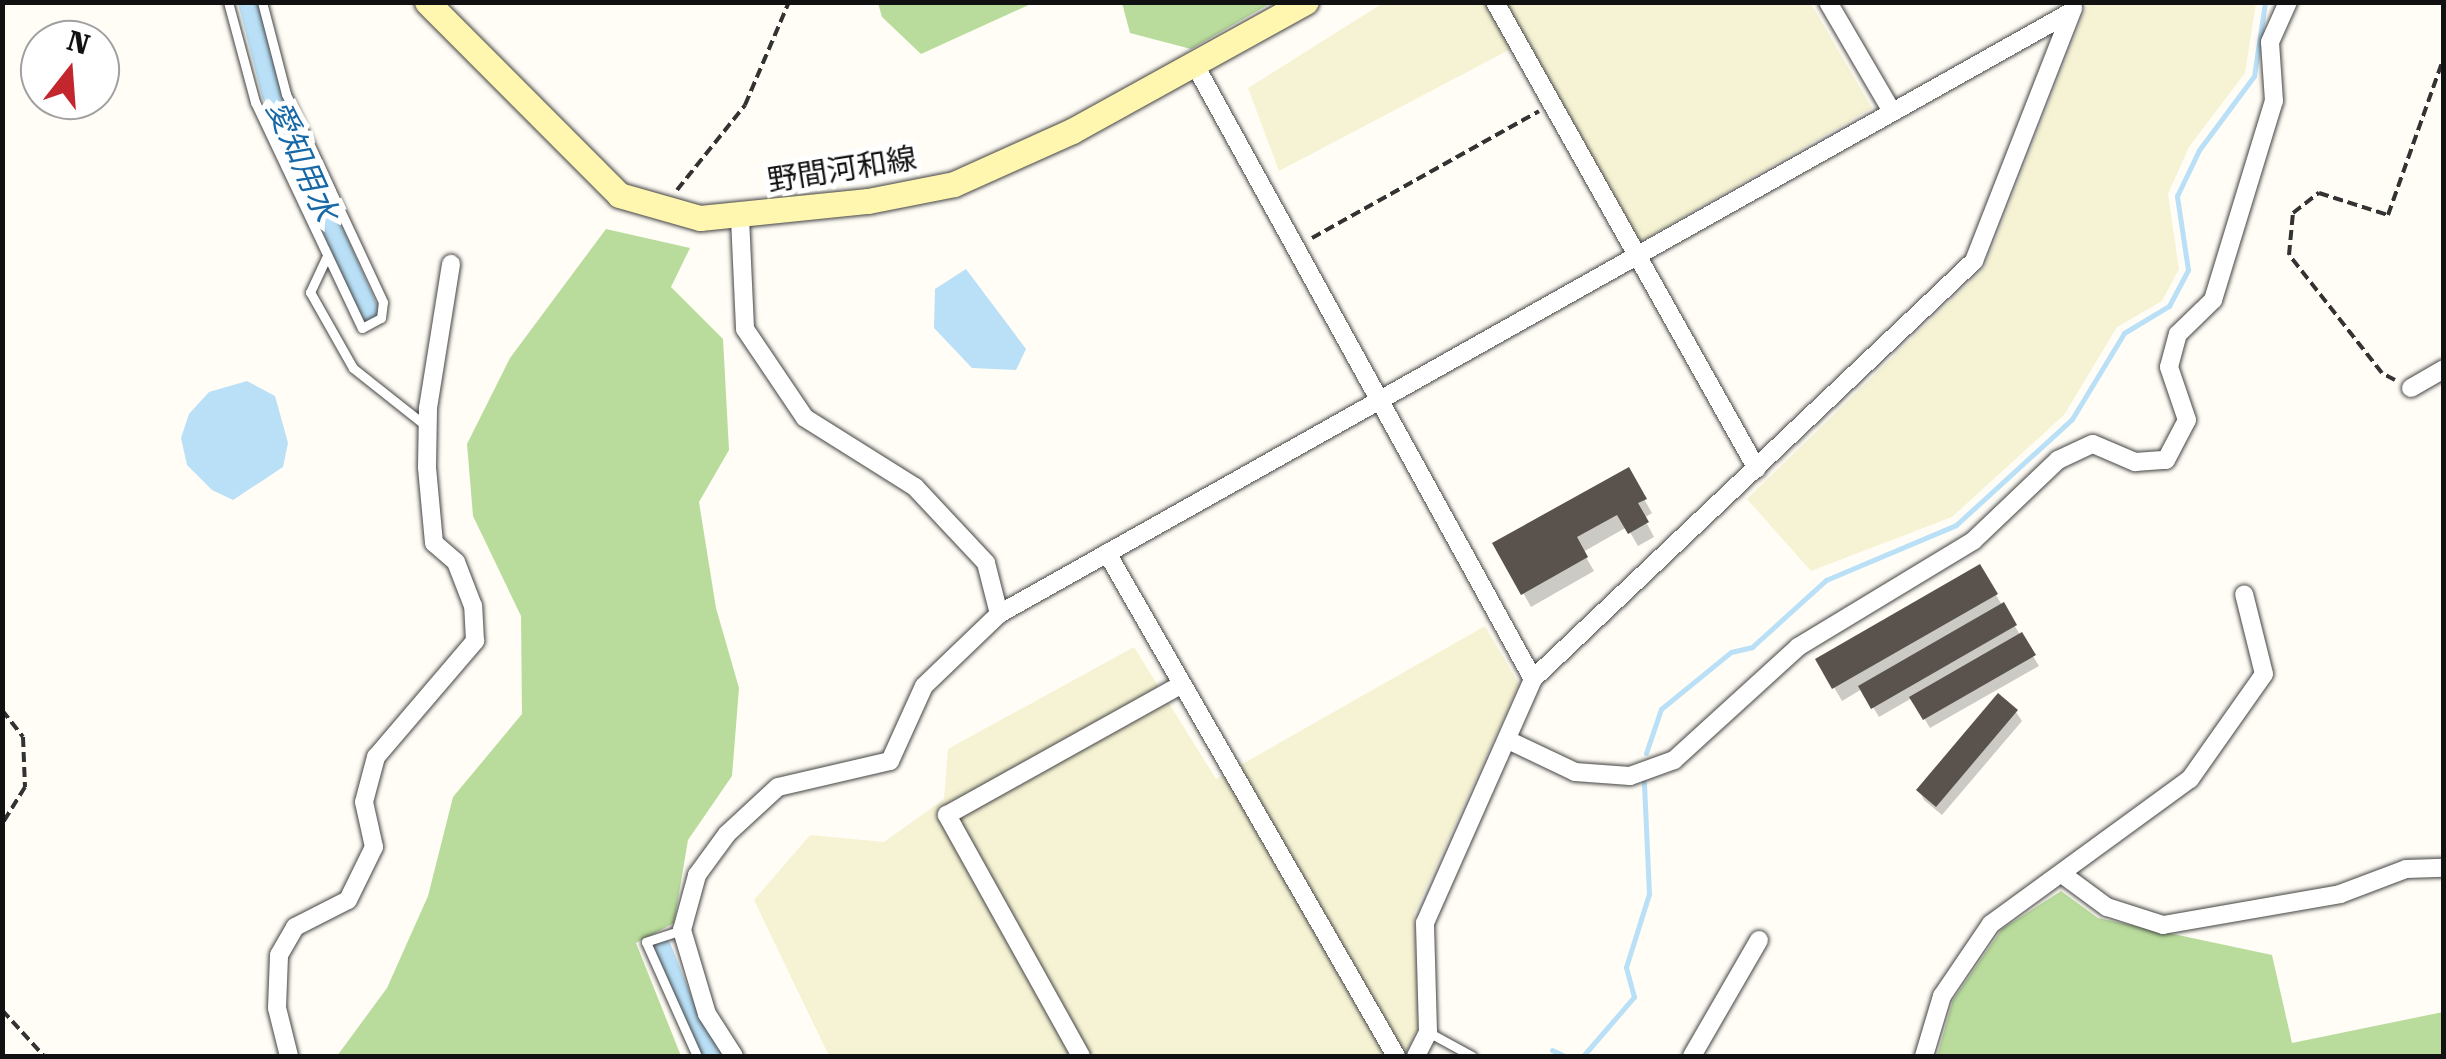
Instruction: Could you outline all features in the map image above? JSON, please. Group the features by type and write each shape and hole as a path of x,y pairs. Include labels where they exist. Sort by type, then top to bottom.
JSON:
{"main road":[{"name":"野間河和線","path":"427,2 619,194 661,210 740,218 954,184 1195,65 1306,2"}],"street":[{"path":"1496,2 1634,256 1757,469"},
{"path":"1828,2 1891,110"},
{"path":"1510,741 1574,772 1630,776 1674,760 1798,647 1973,541 2058,460 2093,444 2135,462 2166,460 2187,420 2169,366 2178,334 2212,300 2274,101 2270,42 2288,2"},
{"path":"734,1056 707,1014 682,930 698,875 727,834 778,787 890,761 924,686 1000,614 1380,404 2073,7"},
{"path":"1416,1056 1428,1032 1426,923 1471,812 1510,741 1534,680 1974,260 2073,7"},
{"path":"1195,65 1534,680"},
{"path":"740,218 745,329 805,418 914,487 986,563 1000,614"},
{"path":"290,1056 276,1008 279,955 295,927 348,900 374,847 364,802 376,757 475,641 473,606 462,577 434,543 428,428 451,264"},
{"path":"2411,388 2444,369"},
{"path":"1107,553 1179,686 1396,1056"},
{"path":"1924,1056 1942,996 1992,924 2190,779 2264,674 2244,594"},
{"path":"1080,1056 947,815 1179,686"},
{"path":"2062,874 2106,907 2163,924 2340,894 2406,869 2444,868"},
{"path":"1692,1056 1759,940"}],"lane":[{"path":"228,2 255,102 362,328 381,318 383,302 286,94 262,2"},
{"path":"326,258 310,292 353,368 428,428"},
{"path":"682,930 646,942 697,1056"},
{"path":"1428,1032 1472,1056"}],"path":[{"path":"661,210 744,105 788,2"},
{"path":"2411,388 2382,373 2289,256 2293,213 2319,194 2388,215 2444,57"},
{"path":"1294,248 1551,104"},
{"path":"2,638 2,656"},
{"path":"2,710 23,737 25,787 2,824"},
{"path":"2,1010 44,1056"}],"shaded area":[{"path":"1810,2 1872,108 1638,243 1526,41 1279,171 1248,88 1383,3"},
{"path":"2088,3 2256,3 2245,73 2189,147 2168,194 2179,269 2162,301 2117,327 2064,415 1952,517 1811,571 1747,499 1985,267"},
{"path":"1485,626 1519,684 1414,914 1419,1026 1404,1056 829,1056 754,900 810,835 884,842 944,799 948,749 1134,647 1216,779"}],"green space":[{"path":"878,2 1033,3 921,54 882,17"},
{"path":"1122,2 1271,3 1191,49 1130,33"},
{"path":"606,229 690,248 671,287 723,339 729,450 699,502 716,608 739,688 732,776 688,840 674,923 636,943 681,1056 337,1056 387,988 428,896 453,797 522,714 521,616 473,516 467,444 510,358"},
{"path":"2061,891 2098,918 2272,955 2292,1043 2443,1012 2443,1056 1937,1056 1953,1000 2002,929"}],"water":[{"path":"966,269 1026,349 1016,370 972,368 934,328 935,289"},
{"path":"247,381 275,396 288,443 283,467 233,500 212,490 187,465 181,438 189,414 209,392"}],"building":[{"path":"1629,467 1647,499 1638,503 1649,522 1628,534 1617,515 1577,537 1588,557 1521,595 1492,543"},
{"path":"1980,564 1998,594 1832,689 1815,659"},
{"path":"2004,602 2017,625 1871,709 1858,686"},
{"path":"2022,632 2036,655 1923,720 1909,697"},
{"path":"1998,693 2018,710 1936,807 1916,790"}],"waterway":[{"name":"愛知用水","path":"248,2 272,95 371,315"},
{"path":"1646,753 1661,709 1731,652 1752,647 1826,580 1956,525 2072,419 2124,333 2169,306 2188,270 2177,196 2199,150 2254,76 2265,2"},
{"path":"1583,1056 1634,997 1626,967 1649,894 1644,782"},
{"name":"愛知用水","path":"661,947 691,1022 714,1056"},
{"path":"1552,1050 1565,1056"}]}
